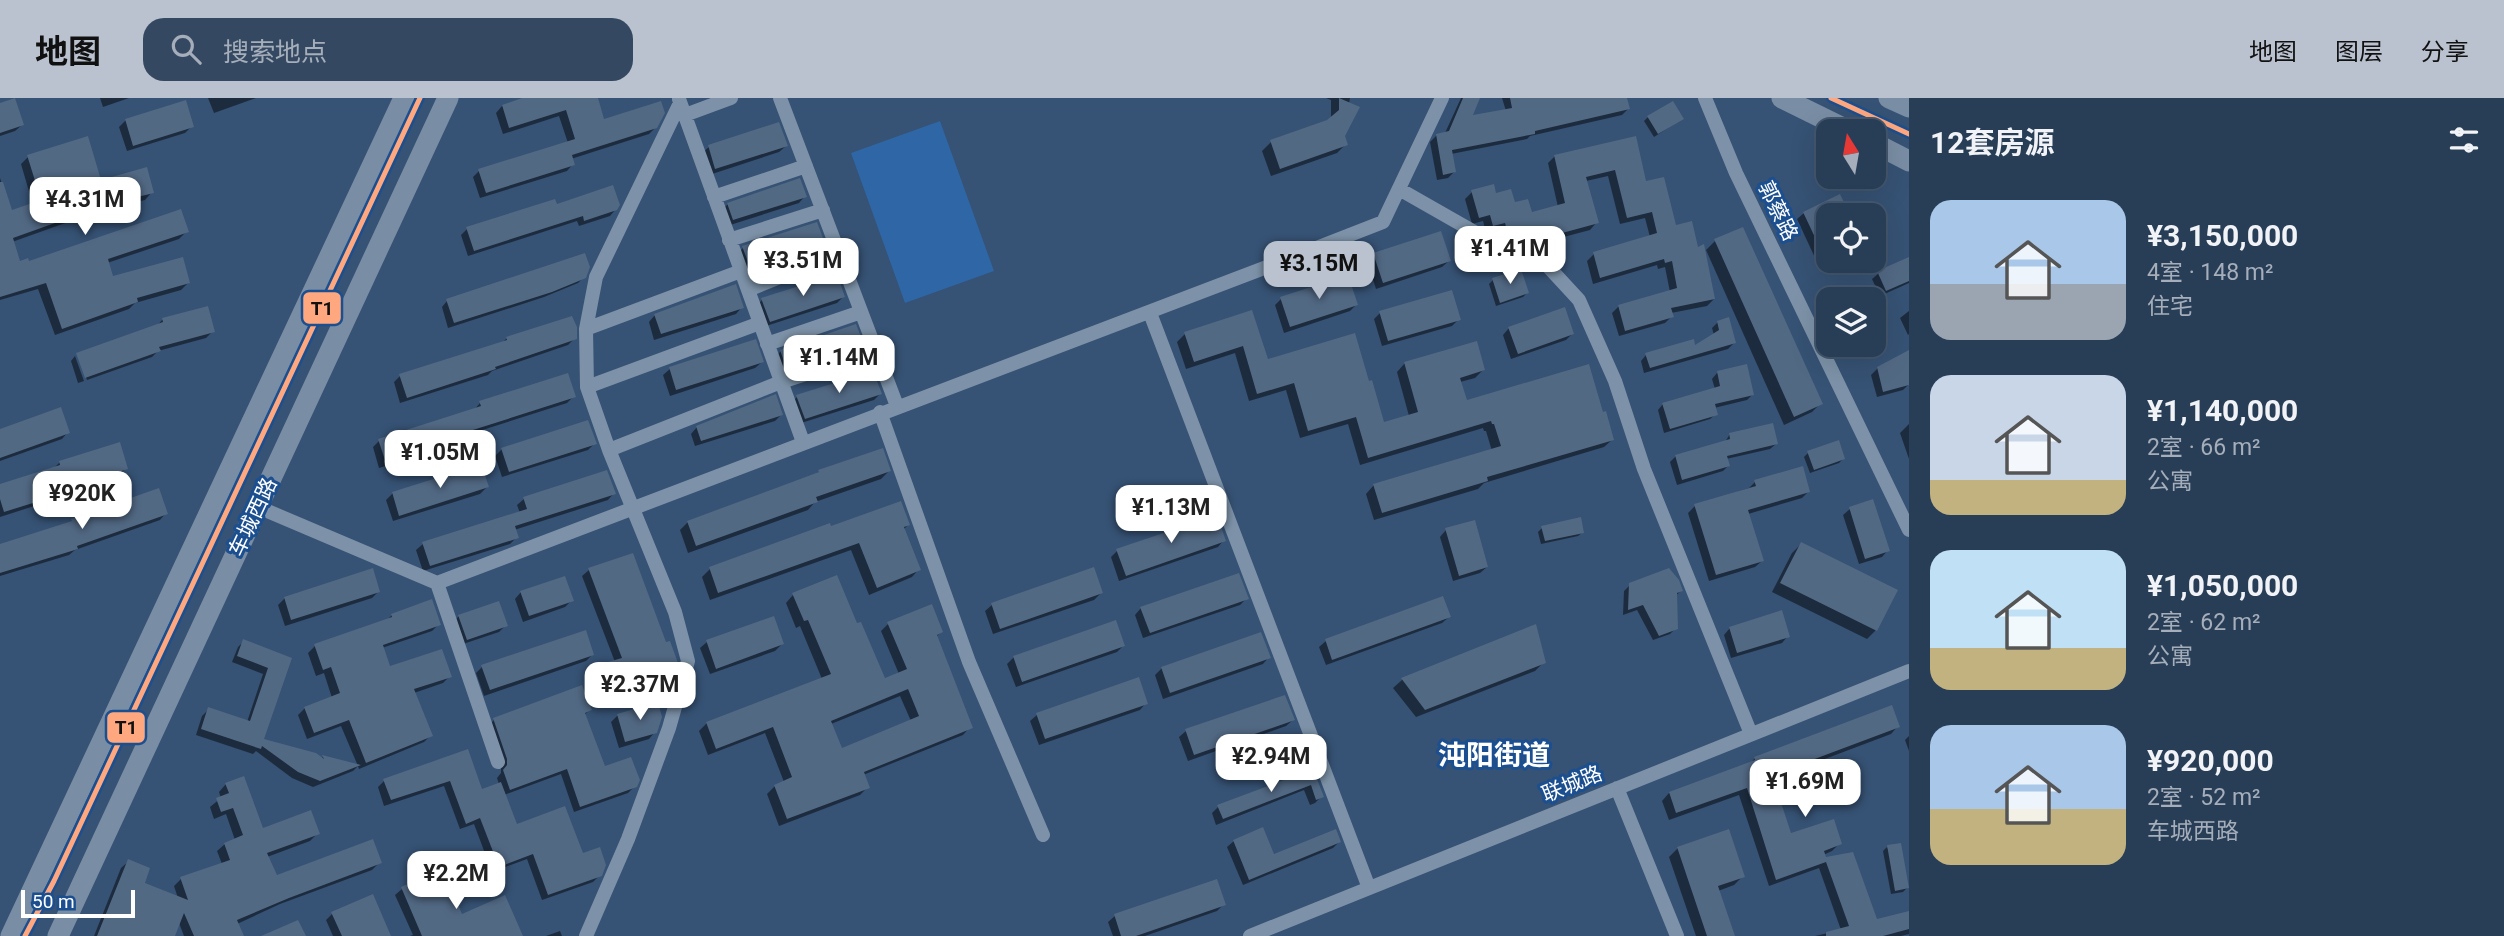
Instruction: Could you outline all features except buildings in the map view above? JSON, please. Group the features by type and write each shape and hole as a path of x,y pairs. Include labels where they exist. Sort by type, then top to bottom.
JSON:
{"main road":[{"name":"车城西路","path":"12,936 404,98"},
{"name":"车城西路","path":"58,936 448,98"},
{"path":"1782,98 1825,119"},
{"path":"1889,98 1909,107"},
{"path":"1886,149 1909,160"}],"street":[{"path":"681,105 731,98"},
{"path":"780,98 897,406"},
{"path":"258,507 437,583 632,506 1150,313 1383,222 1442,98"},
{"name":"郭蔡路","path":"1705,98 1736,173 1909,530"},
{"path":"681,105 803,442"},
{"path":"586,936 651,778 669,729 688,661 675,612 609,450 587,387 586,329 596,277 681,105"},
{"path":"714,197 806,166"},
{"path":"1399,189 1485,239 1543,261 1579,300 1615,381 1644,469 1751,734"},
{"path":"729,240 823,210"},
{"path":"748,290 839,253"},
{"path":"586,329 741,271"},
{"path":"767,344 861,312"},
{"path":"1150,313 1369,888"},
{"path":"587,387 760,323"},
{"path":"609,450 781,382 876,351"},
{"path":"880,412 969,662 1043,835"},
{"path":"437,583 498,762"},
{"name":"联城路","path":"1250,936 1909,671"},
{"path":"1617,789 1677,936"}],"shaded area":[{"path":"940,121 994,271 905,303 851,153"}],"transit line":[{"name":"T1","path":"25,936 54,881 420,98"},
{"name":"T1","path":"1831,98 1909,134"}],"district":[{"name":"沌阳街道","path":"1494,755"}]}
